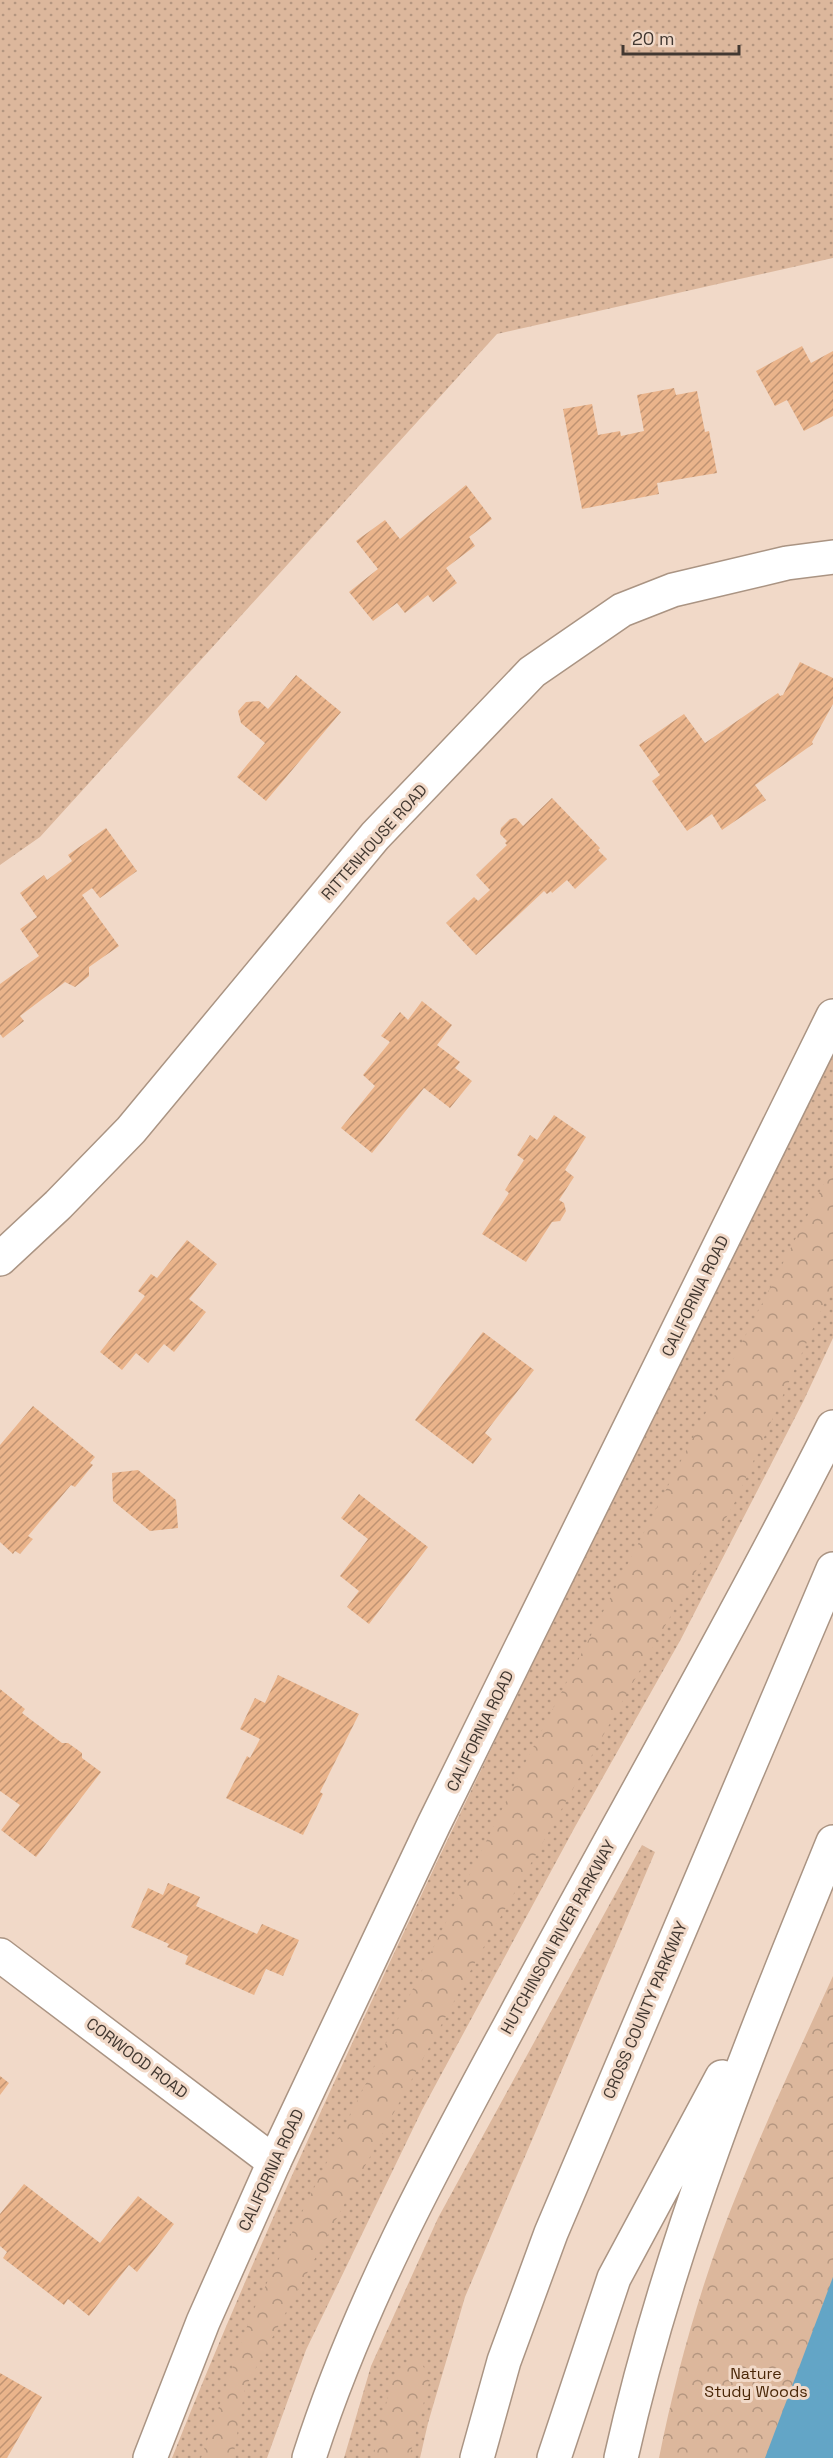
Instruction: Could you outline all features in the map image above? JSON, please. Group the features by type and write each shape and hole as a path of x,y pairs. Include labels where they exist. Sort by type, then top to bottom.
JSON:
{"main road":[{"name":"RITTENHOUSE ROAD","path":"0,1259 58,1206 131,1130 375,836 532,672 622,610 673,590 787,563 833,557"},
{"name":"CALIFORNIA ROAD","path":"150,2458 203,2322 274,2162 434,1824 833,1016"},
{"name":"HUTCHINSON RIVER PARKWAY","path":"309,2458 360,2320 431,2171 772,1546 833,1427"},
{"name":"CROSS COUNTY PARKWAY","path":"477,2458 504,2361 550,2233 833,1569"},
{"path":"621,2458 644,2366 682,2239 716,2142 833,1842"},
{"path":"554,2458 614,2278 788,1953"},
{"name":"CORWOOD ROAD","path":"0,1955 274,2162"}],"green space":[{"path":"0,0 833,0 833,258 497,334 40,837 0,865"},
{"path":"833,1053 833,1338 803,1402 681,1639 576,1825 422,2110 306,2350 267,2458 172,2458 266,2234 435,1866"},
{"path":"833,1166 833,1284 735,1502 478,1957 245,2388 233,2458 201,2458 251,2315 525,1763"},
{"path":"642,1845 655,1852 465,2297 420,2458 344,2458 371,2366 438,2218"},
{"name":"Nature Study Woods","path":"833,1976 833,2458 659,2458 686,2345 721,2235 789,2072"},
{"path":"416,2353 430,2379 409,2458 373,2458 391,2384"}],"water":[{"path":"833,2277 833,2458 765,2458"}],"building":[{"path":"802,346 811,363 833,351 833,416 804,431 787,400 775,406 756,371"},
{"path":"674,388 676,395 697,391 705,432 709,431 717,473 657,483 659,494 582,509 563,409 592,404 598,435 620,431 621,436 644,431 637,395"},
{"path":"466,485 492,519 469,537 475,546 446,568 457,583 433,602 428,595 405,613 397,603 373,621 349,592 378,569 356,541 385,520 400,539"},
{"path":"800,662 833,678 833,704 813,744 755,785 766,800 722,830 712,814 687,831 652,781 660,775 639,745 684,714 705,743 778,693 780,696 783,695"},
{"path":"296,675 341,712 266,801 237,777 265,743 241,723 238,711 246,702 259,701 268,709"},
{"path":"552,798 600,848 598,850 607,859 575,889 567,880 552,893 551,891 547,894 544,891 476,955 446,923 474,897 478,901 490,890 476,875 507,845 505,843 507,841 500,834 501,828 510,819 516,818 523,826"},
{"path":"106,828 137,871 100,898 92,888 82,895 119,946 89,967 89,976 75,987 65,982 20,1016 24,1021 3,1038 0,1034 0,984 39,956 20,929 37,917 20,893 44,875 47,880 72,861 68,855"},
{"path":"422,1001 452,1025 437,1045 460,1062 455,1068 472,1081 450,1108 424,1088 372,1153 341,1128 375,1086 363,1075 390,1042 381,1036 400,1012 408,1020"},
{"path":"554,1115 586,1137 565,1170 574,1177 559,1200 564,1203 566,1211 560,1221 552,1222 526,1262 482,1234 509,1193 505,1190 524,1160 517,1155 530,1135 537,1140"},
{"path":"187,1240 217,1264 189,1299 206,1312 174,1352 164,1344 148,1363 136,1353 122,1370 100,1352 145,1296 138,1291 151,1274 157,1278"},
{"path":"483,1332 534,1370 485,1433 492,1439 473,1464 415,1420"},
{"path":"33,1406 95,1457 90,1463 93,1465 75,1487 71,1485 28,1536 33,1539 20,1554 15,1551 13,1554 0,1542 0,1445"},
{"path":"138,1470 176,1500 178,1528 150,1531 113,1501 112,1473"},
{"path":"359,1494 428,1547 369,1624 347,1607 359,1591 340,1576 368,1539 341,1518"},
{"path":"278,1675 359,1714 320,1792 323,1794 303,1835 226,1798 247,1756 250,1758 260,1739 240,1729 255,1698 265,1703"},
{"path":"0,1689 25,1709 22,1713 62,1743 68,1743 82,1753 82,1758 101,1772 36,1857 1,1830 20,1805 0,1791"},
{"path":"168,1883 200,1897 196,1906 257,1934 262,1924 299,1940 283,1976 266,1969 254,1995 185,1964 188,1956 167,1947 169,1944 131,1927 148,1888 163,1895"},
{"path":"0,2076 9,2083 0,2095"},
{"path":"24,2184 100,2243 138,2196 174,2224 137,2272 129,2265 89,2316 68,2299 64,2305 3,2258 7,2252 0,2246 0,2214"},
{"path":"0,2373 42,2397 7,2458 0,2458"}]}
